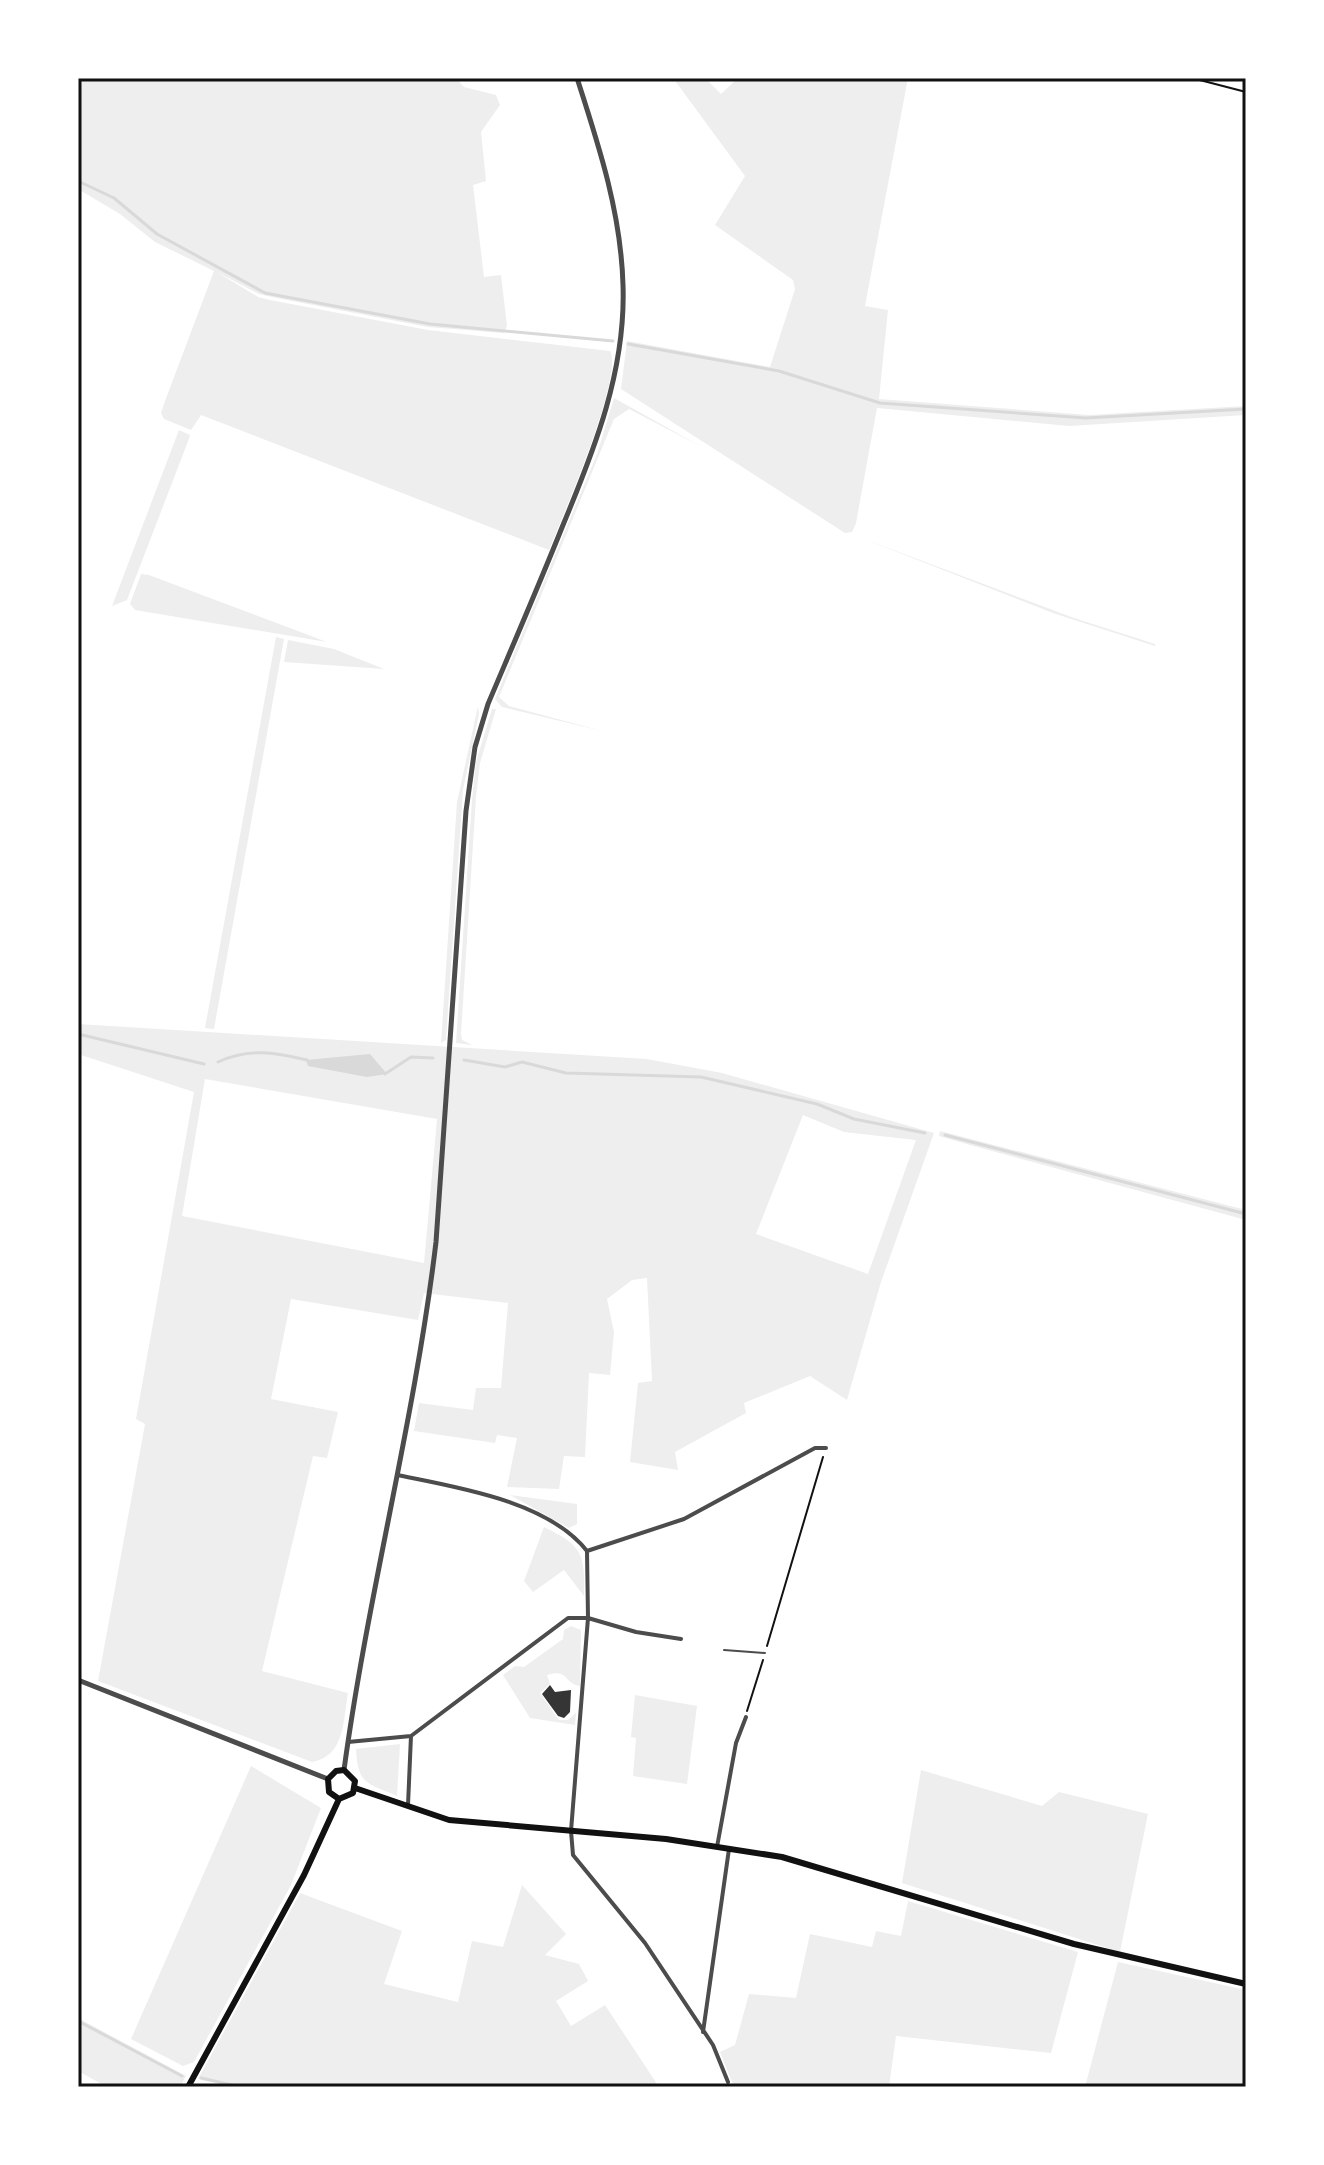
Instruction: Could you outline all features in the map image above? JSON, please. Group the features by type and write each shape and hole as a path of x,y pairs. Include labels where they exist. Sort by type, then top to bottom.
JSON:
{"main road":[{"path":"344,1770 353,1777 355,1788 349,1797 339,1799 329,1792 328,1779 333,1773 344,1770"},
{"path":"355,1788 449,1820 717,1847 782,1857 1121,1957 1246,1984"},
{"path":"188,2087 304,1875 339,1799"}],"street":[{"path":"344,1770 395,1475 428,1308 436,1242 466,811 475,747 488,704 595,449 612,393 619,347 624,287 615,208 577,78"},
{"path":"587,1551 684,1519 815,1448 826,1448"},
{"path":"395,1475 507,1500 572,1535 587,1551 590,1559 588,1618 571,1831 573,1855 645,1943 703,2032 728,2082"},
{"path":"348,1742 411,1736 568,1618 588,1618 636,1632 681,1639"},
{"path":"78,1680 328,1779"},
{"path":"717,1847 736,1743 746,1717"},
{"path":"407,1807 411,1736"},
{"path":"703,2032 729,1849"}],"lane":[{"path":"724,1650 765,1653"}],"path":[{"path":"1192,78 1246,92"},
{"path":"746,1717 826,1448"}],"shaded area":[{"path":"78,78 456,78 464,87 496,95 500,105 481,132 486,181 473,185 484,277 501,275 507,326 504,333 428,327 277,298 259,294 215,271 258,297 270,300 428,330 610,351 612,365 600,417 549,550 201,415 191,430 164,419 161,413 165,401 214,271 155,242 120,214 78,189"},
{"path":"673,78 705,78 721,94 738,78 908,78 865,306 888,310 879,399 1089,415 1246,406 1246,415 1069,426 877,408 856,523 852,532 845,533 621,389 627,341 770,367 795,289 793,280 715,225 745,176"},
{"path":"614,398 702,447 629,409 614,419 499,697 509,706 602,731 502,707 495,699 597,454"},
{"path":"179,430 190,435 187,444 127,600 112,606"},
{"path":"859,537 1074,618 1155,644 1155,646 1053,613"},
{"path":"141,574 327,642 135,610 130,604"},
{"path":"276,637 284,639 214,1029 205,1028"},
{"path":"288,640 334,649 384,669 284,662"},
{"path":"478,706 463,790 446,1040 441,1043 457,802"},
{"path":"492,709 496,709 480,763 476,797 461,1034 462,1040 472,1045 456,1043 476,762"},
{"path":"78,1024 647,1059 722,1073 934,1133 881,1282 847,1400 810,1376 744,1403 746,1413 675,1452 678,1470 630,1462 638,1383 652,1381 647,1278 632,1280 607,1299 614,1332 610,1375 589,1373 585,1457 564,1456 559,1489 507,1487 517,1438 497,1435 495,1443 414,1431 419,1403 473,1410 476,1388 501,1388 508,1303 424,1293 418,1320 291,1299 271,1399 338,1412 327,1458 313,1456 262,1671 348,1693 337,1745 331,1753 312,1762 98,1681 145,1424 136,1419 194,1092 78,1054","holes":["205,1079 437,1119 424,1263 182,1216","803,1115 844,1132 916,1140 868,1274 756,1234"]},
{"path":"370,1054 387,1074 367,1077 308,1066 306,1060"},
{"path":"940,1131 1246,1210 1246,1220 939,1136"},
{"path":"510,1495 577,1504 577,1524 569,1528"},
{"path":"544,1527 567,1540 579,1553 584,1570 584,1596 564,1570 533,1592 524,1581"},
{"path":"571,1626 581,1630 580,1686 554,1673 547,1675 550,1684 540,1693 559,1720 568,1720 576,1713 575,1725 530,1718 503,1675 515,1666 524,1667 563,1639 564,1630"},
{"path":"635,1695 697,1706 687,1784 633,1776 636,1738 631,1737"},
{"path":"400,1744 397,1796 366,1781 359,1770 356,1749"},
{"path":"251,1766 321,1808 291,1885 194,2062 183,2066 131,2039"},
{"path":"921,1770 1042,1806 1059,1792 1148,1814 1120,1952 902,1883"},
{"path":"522,1885 566,1934 545,1955 579,1964 588,1981 556,2001 571,2026 605,2005 659,2087 237,2087 198,2079 300,1893 402,1931 384,1984 458,2002 472,1941 503,1947"},
{"path":"908,1901 1078,1952 1051,2053 896,2036 889,2087 734,2087 720,2052 735,2045 749,1994 796,1998 810,1934 872,1947 876,1931 901,1936"},
{"path":"1118,1962 1246,1990 1246,2087 1085,2087"},
{"path":"78,2018 186,2076 180,2087 107,2087 78,2071"}],"building":[{"path":"550,1685 555,1692 571,1690 570,1712 564,1718 558,1716 542,1694"}],"waterway":[{"path":"78,181 114,198 157,234 265,293 430,324 613,341"},
{"path":"628,344 779,371 880,403 1086,418 1246,409"},
{"path":"78,1034 204,1064"},
{"path":"218,1062 240,1055 262,1053 307,1060"},
{"path":"385,1074 411,1057 433,1058"},
{"path":"464,1060 505,1067 522,1062 566,1073 701,1077 817,1104 854,1119 925,1133"},
{"path":"945,1135 1246,1214"},
{"path":"78,2021 182,2076"},
{"path":"201,2078 241,2087"}]}
